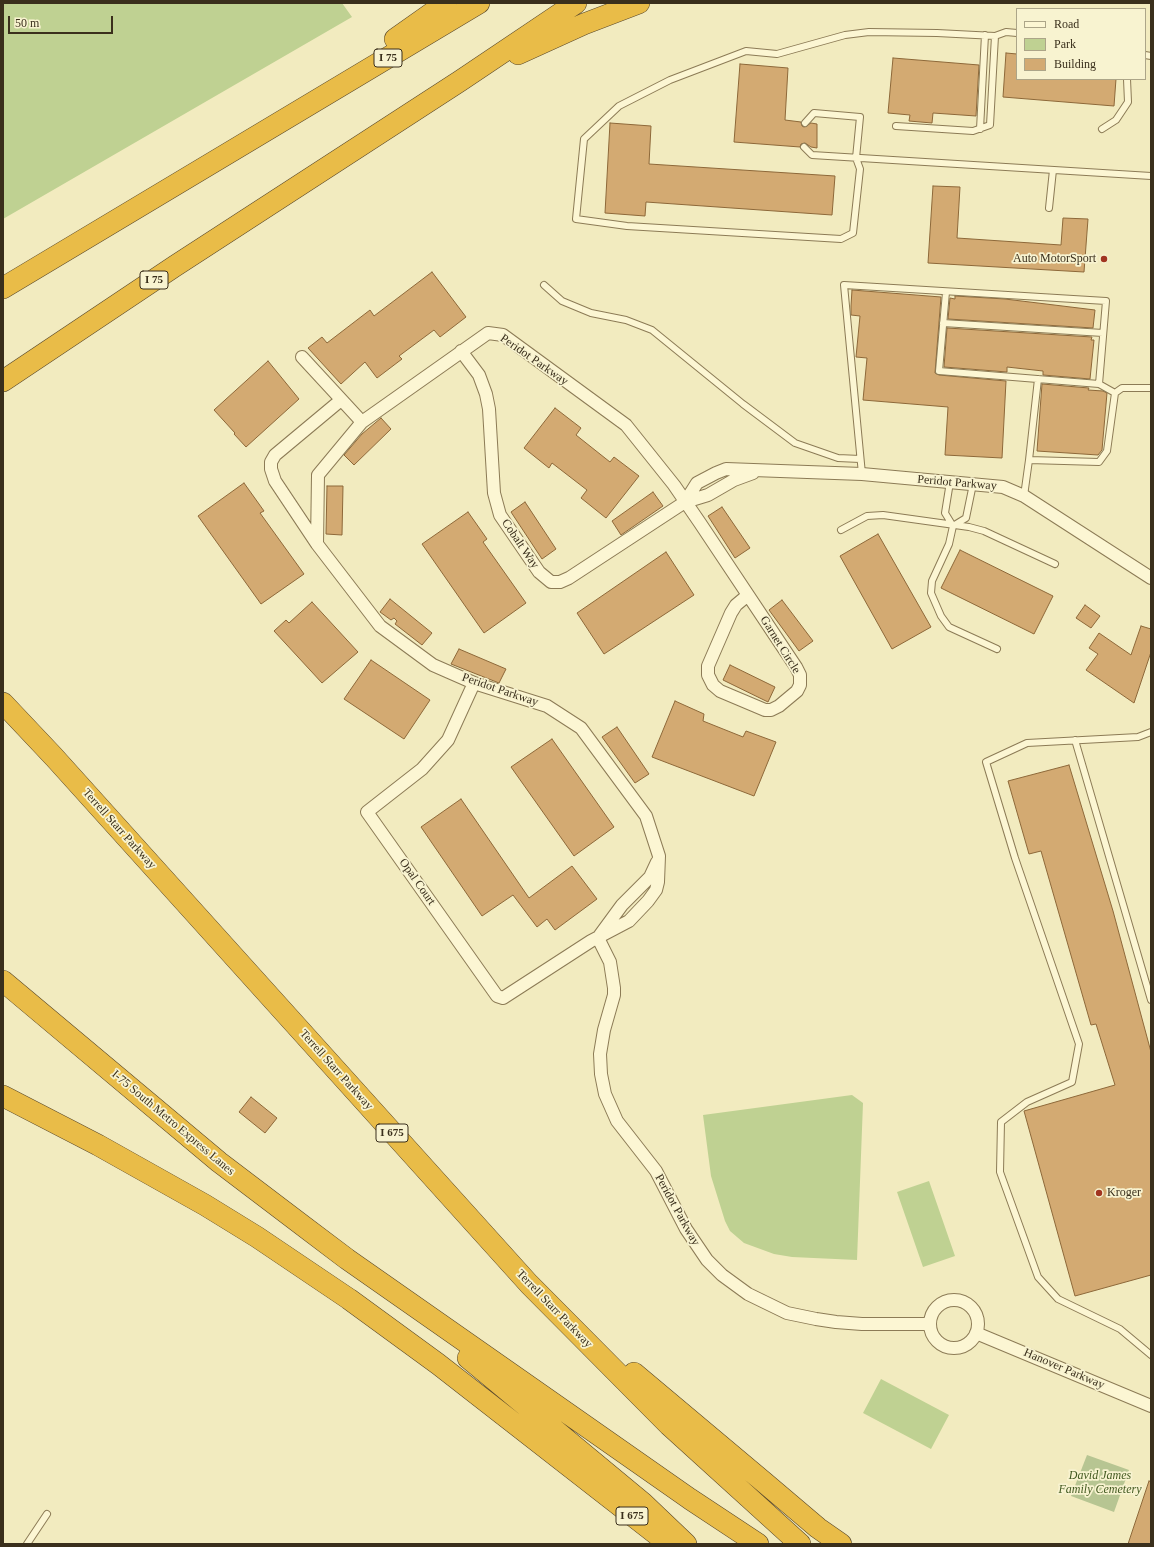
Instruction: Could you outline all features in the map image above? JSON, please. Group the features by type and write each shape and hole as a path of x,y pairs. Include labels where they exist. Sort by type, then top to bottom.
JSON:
{"highway":[{"path":"297,113 359,65 446,3"},
{"name":"I 75","path":"3,288 479,3"},
{"name":"I 75","path":"3,381 175,266 576,3"},
{"path":"460,80 584,24 640,3"},
{"name":"Terrell Starr Parkway","path":"3,703 60,763 529,1284 668,1425 800,1544"},
{"name":"I-75 South Metro Express Lanes","path":"3,981 219,1162 347,1259"},
{"name":"I 675","path":"3,1096 125,1160 205,1205 257,1237 349,1299 438,1364 669,1544"},
{"path":"347,1259 643,1503 686,1544"},
{"path":"347,1259 683,1494 758,1544"},
{"path":"529,1284 818,1528 841,1544"},
{"path":"595,1487 653,1544"}],"street":[{"name":"Peridot Parkway","path":"317,544 318,474 362,422 488,333 503,335 626,425 674,485 685,502 697,483 721,470 862,474 1003,487 1024,496 1151,578"},
{"name":"Cobalt Way","path":"461,351 479,375 486,394 489,409 494,493 500,514 539,572 548,581 560,582 569,578 685,502"},
{"path":"302,357 362,422"},
{"name":"Peridot Parkway","path":"341,400 275,455 271,462 271,469 275,481 317,544 380,626 433,665 474,682 547,706 580,728 646,816 659,856 658,882 656,890 629,921 598,938 610,962 614,988 614,996 604,1030 600,1054 600,1074 605,1094 617,1121 650,1163 686,1229 707,1260 722,1275 748,1294 787,1312 808,1318 862,1324 929,1324"},
{"name":"Garnet Circle","path":"685,502 748,595 796,667 801,678 800,685 796,691 779,706 771,710 765,710 720,691 713,685 708,674 708,666 728,618 736,605 748,595"},
{"name":"Opal Court","path":"474,682 448,740 422,770 367,812 497,996 503,998 591,941 598,938"},
{"path":"954,1300 962,1301 969,1305 977,1318 978,1326 976,1334 972,1340 967,1345 960,1348 945,1347 934,1338 930,1332 929,1324 930,1317 940,1304 954,1300"},
{"name":"Hanover Parkway","path":"976,1334 1151,1406"}],"lane":[{"path":"805,123 814,113 860,117 856,158 860,169 853,233 841,240 627,226 576,219 584,139 619,106 670,80 746,51 777,54 845,35 869,32 995,36 1006,32 1016,33"},
{"path":"980,129 985,35"},
{"path":"896,126 973,131 990,125 995,36"},
{"path":"1102,129 1116,120 1128,102 1128,80"},
{"path":"804,147 812,155 1151,176"},
{"path":"1049,208 1053,170"},
{"path":"544,285 562,301 591,313 626,320 652,330 743,404 795,443 838,458 860,460"},
{"path":"862,474 844,285 1106,301 1099,384"},
{"path":"946,292 938,371 1099,384 1115,393"},
{"path":"943,324 1103,333"},
{"path":"1024,496 1038,379"},
{"path":"1029,460 1099,462 1107,452 1115,393 1122,388 1151,388"},
{"path":"950,482 945,512 953,526 950,544 932,581 931,593 941,616 949,627 997,649"},
{"path":"953,526 966,518 973,484"},
{"path":"841,530 867,516 883,515 953,526 969,527 984,531 1055,564"},
{"path":"1151,732 1138,737 1027,743 986,762 1016,858 1079,1044 1072,1082 1027,1102 1001,1122 1000,1172 1038,1277 1058,1300 1120,1329 1151,1355"},
{"path":"1076,740 1151,1000"},
{"path":"27,1544 47,1514"}],"green space":[{"path":"3,3 342,3 352,17 3,219"},
{"path":"852,1095 863,1103 857,1260 792,1257 774,1254 744,1243 730,1231 725,1221 711,1176 703,1115"},
{"path":"929,1181 955,1256 923,1267 897,1192"},
{"path":"881,1379 949,1415 931,1449 863,1413"},
{"name":"David James Family Cemetery","path":"1087,1455 1129,1470 1114,1512 1071,1496"}],"building":[{"path":"1006,53 1016,54 1016,80 1116,80 1114,106 1003,97"},
{"path":"893,58 979,65 976,116 933,113 932,123 909,121 910,115 888,113"},
{"path":"740,64 788,68 785,120 801,122 802,126 804,127 811,123 817,124 817,148 811,147 805,143 801,144 800,147 734,142"},
{"path":"610,123 651,126 649,164 835,176 832,215 646,202 645,216 605,213"},
{"path":"933,186 960,187 957,238 1061,245 1063,218 1088,219 1084,272 928,263"},
{"path":"432,272 466,317 440,337 434,330 399,356 402,359 377,378 365,362 341,384 308,348 322,337 327,343 370,310 374,316"},
{"path":"852,290 941,297 935,373 939,375 1006,381 1002,458 945,455 948,407 863,400 867,358 856,357 860,316 851,315"},
{"path":"955,296 1005,299 1095,310 1093,328 948,319 950,298 955,299"},
{"path":"947,328 1092,337 1091,340 1094,340 1090,379 1043,375 1043,371 1007,367 1007,372 944,367"},
{"path":"268,361 299,399 246,447 214,410"},
{"path":"1042,384 1089,388 1088,390 1103,391 1107,393 1102,450 1098,455 1037,451"},
{"path":"555,408 581,428 576,435 610,462 614,457 639,476 606,518 581,498 587,490 552,463 549,468 524,448"},
{"path":"381,418 391,429 354,465 344,455 362,434"},
{"path":"244,483 264,511 260,513 304,574 261,604 198,516"},
{"path":"327,486 343,486 342,535 326,534"},
{"path":"653,492 663,506 621,535 612,521"},
{"path":"525,502 556,549 542,559 511,512"},
{"path":"722,507 750,548 735,558 708,516"},
{"path":"468,512 487,539 483,542 526,603 484,633 422,544"},
{"path":"878,534 931,627 892,649 840,556"},
{"path":"960,550 1053,596 1034,634 941,588"},
{"path":"666,552 694,595 604,654 577,613"},
{"path":"390,599 432,633 422,645 395,624 397,621 394,618 391,620 380,612"},
{"path":"782,600 813,641 799,651 769,610"},
{"path":"312,602 358,652 322,683 274,631 286,620 289,623"},
{"path":"1085,605 1100,616 1091,628 1076,618"},
{"path":"1141,626 1151,629 1151,652 1134,703 1086,670 1098,654 1089,648 1099,633 1131,655"},
{"path":"459,649 506,669 499,683 451,664"},
{"path":"371,660 430,700 404,739 344,699"},
{"path":"730,665 775,687 768,702 723,680"},
{"path":"675,701 704,714 703,721 743,737 746,731 776,742 754,796 652,757"},
{"path":"617,727 649,774 635,783 602,737"},
{"path":"552,739 614,827 574,856 511,767"},
{"path":"1069,765 1113,911 1151,1052 1151,1275 1075,1296 1024,1111 1115,1085 1096,1024 1091,1025 1041,851 1029,854 1008,781"},
{"path":"461,799 529,898 572,866 597,899 555,930 547,919 537,927 513,895 482,916 421,827"},
{"path":"251,1097 277,1118 265,1133 239,1112"},
{"path":"1149,1481 1151,1482 1151,1544 1128,1544"}],"place":[{"name":"Auto MotorSport","path":"1104,259"},
{"name":"Kroger","path":"1099,1193"}]}
